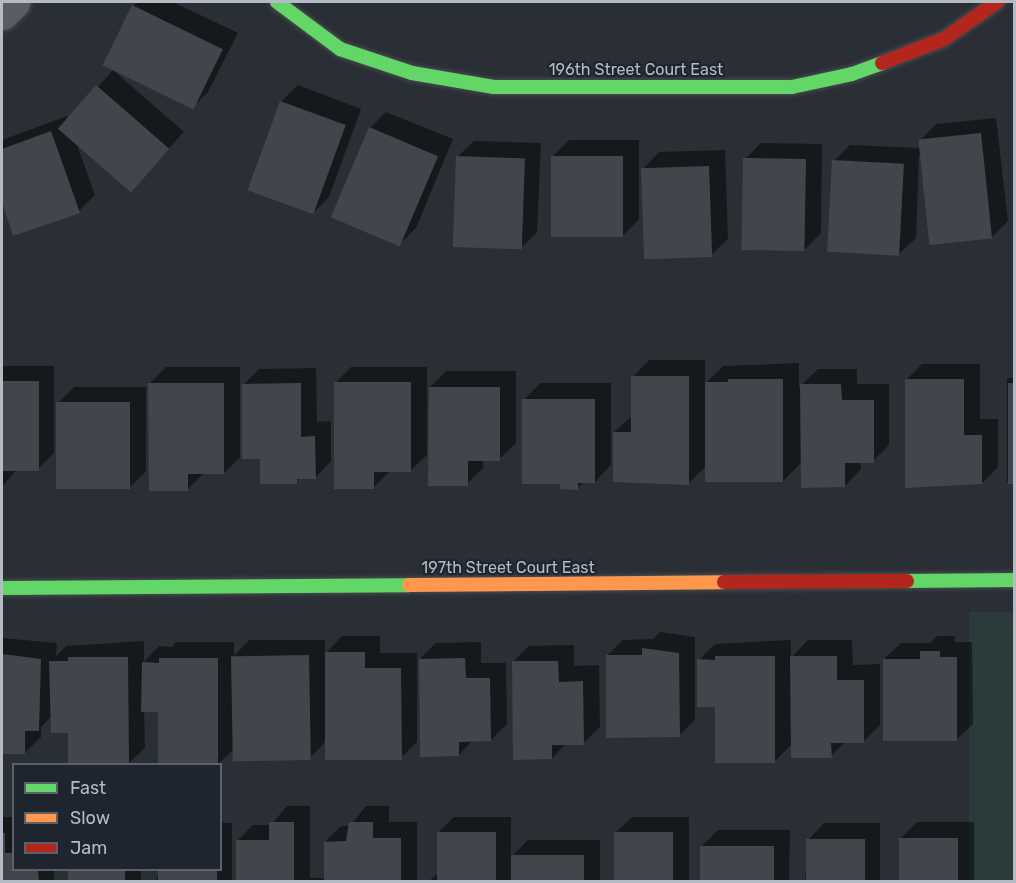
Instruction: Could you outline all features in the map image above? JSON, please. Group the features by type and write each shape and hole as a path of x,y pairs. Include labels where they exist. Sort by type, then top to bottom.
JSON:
{"street":[{"path":"2,13 13,2"},
{"name":"196th Street Court East","path":"277,2 340,49 412,73 494,87 792,87 852,74 944,39 997,2"},
{"name":"197th Street Court East","path":"2,588 1014,580"}],"shaded area":[{"path":"969,612 1014,612 1014,881 969,881"}],"building":[{"path":"132,5 223,49 193,109 103,65"},
{"path":"96,85 169,149 131,192 58,129"},
{"path":"280,101 346,125 313,214 248,190"},
{"path":"369,127 438,156 400,247 331,217"},
{"path":"51,131 80,213 13,236 2,202 2,149"},
{"path":"981,133 992,238 929,245 918,140"},
{"path":"456,156 525,158 522,249 453,247"},
{"path":"551,156 623,156 623,237 551,237"},
{"path":"743,158 806,159 804,251 741,250"},
{"path":"832,160 904,164 899,256 827,252"},
{"path":"709,166 712,257 644,259 641,168"},
{"path":"631,376 689,376 689,485 613,482 613,432 631,432"},
{"path":"728,379 783,379 783,482 705,482 705,382 728,382"},
{"path":"905,379 964,379 964,435 982,435 982,484 905,488"},
{"path":"2,381 39,381 39,471 2,471"},
{"path":"334,382 411,382 411,472 374,472 374,489 334,489"},
{"path":"148,383 224,383 224,474 188,474 188,491 149,491"},
{"path":"301,383 301,437 315,436 316,479 297,479 297,484 260,484 260,459 242,459 242,384"},
{"path":"1008,383 1014,383 1014,484 1008,484"},
{"path":"800,384 841,384 842,400 874,400 874,463 845,463 845,487 801,488"},
{"path":"429,387 500,387 500,461 468,461 468,486 428,486"},
{"path":"522,399 595,399 595,483 578,483 578,490 560,489 560,484 522,484"},
{"path":"56,402 130,402 130,489 56,489"},
{"path":"642,648 679,653 680,737 606,738 606,655 642,655"},
{"path":"920,651 940,651 940,657 957,657 957,741 883,741 883,659 920,659"},
{"path":"325,652 365,652 365,668 401,668 402,760 325,760"},
{"path":"2,654 41,659 39,731 25,731 25,754 2,754"},
{"path":"309,655 311,760 233,761 231,656"},
{"path":"715,656 775,656 775,763 715,763 715,707 697,707 697,659 715,660"},
{"path":"790,656 837,656 837,680 864,680 864,743 831,743 832,758 791,758"},
{"path":"68,657 128,657 129,763 68,763 68,733 51,733 49,661 68,661"},
{"path":"159,658 218,658 218,763 158,763 158,712 141,712 142,662 159,663"},
{"path":"465,658 466,678 490,678 491,741 459,742 459,756 420,757 419,659"},
{"path":"512,661 558,661 559,682 583,681 584,745 552,745 552,759 513,760"},
{"path":"269,822 294,822 294,882 236,882 236,840 269,840"},
{"path":"349,822 373,822 373,838 401,838 401,882 324,882 324,842 346,841"},
{"path":"437,832 496,832 496,882 437,882"},
{"path":"614,832 673,832 673,882 614,882"},
{"path":"2,833 5,833 5,853 12,853 12,871 38,871 39,882 2,882"},
{"path":"899,838 958,838 958,882 899,882"},
{"path":"806,839 865,839 865,882 806,882"},
{"path":"700,846 774,846 774,882 700,882"},
{"path":"511,855 584,855 584,882 511,882"},
{"path":"68,871 125,871 125,882 68,882"},
{"path":"158,871 217,871 217,882 158,882"}],"traffic: fast":[{"path":"277,2 340,49 412,73 494,87 792,87 852,74 882,63"},
{"path":"907,581 1014,580"},
{"path":"2,588 409,585"}],"traffic: slow":[{"path":"409,585 724,582"}],"traffic: jam":[{"path":"882,63 944,39 997,2"},
{"path":"724,582 907,581"}]}
